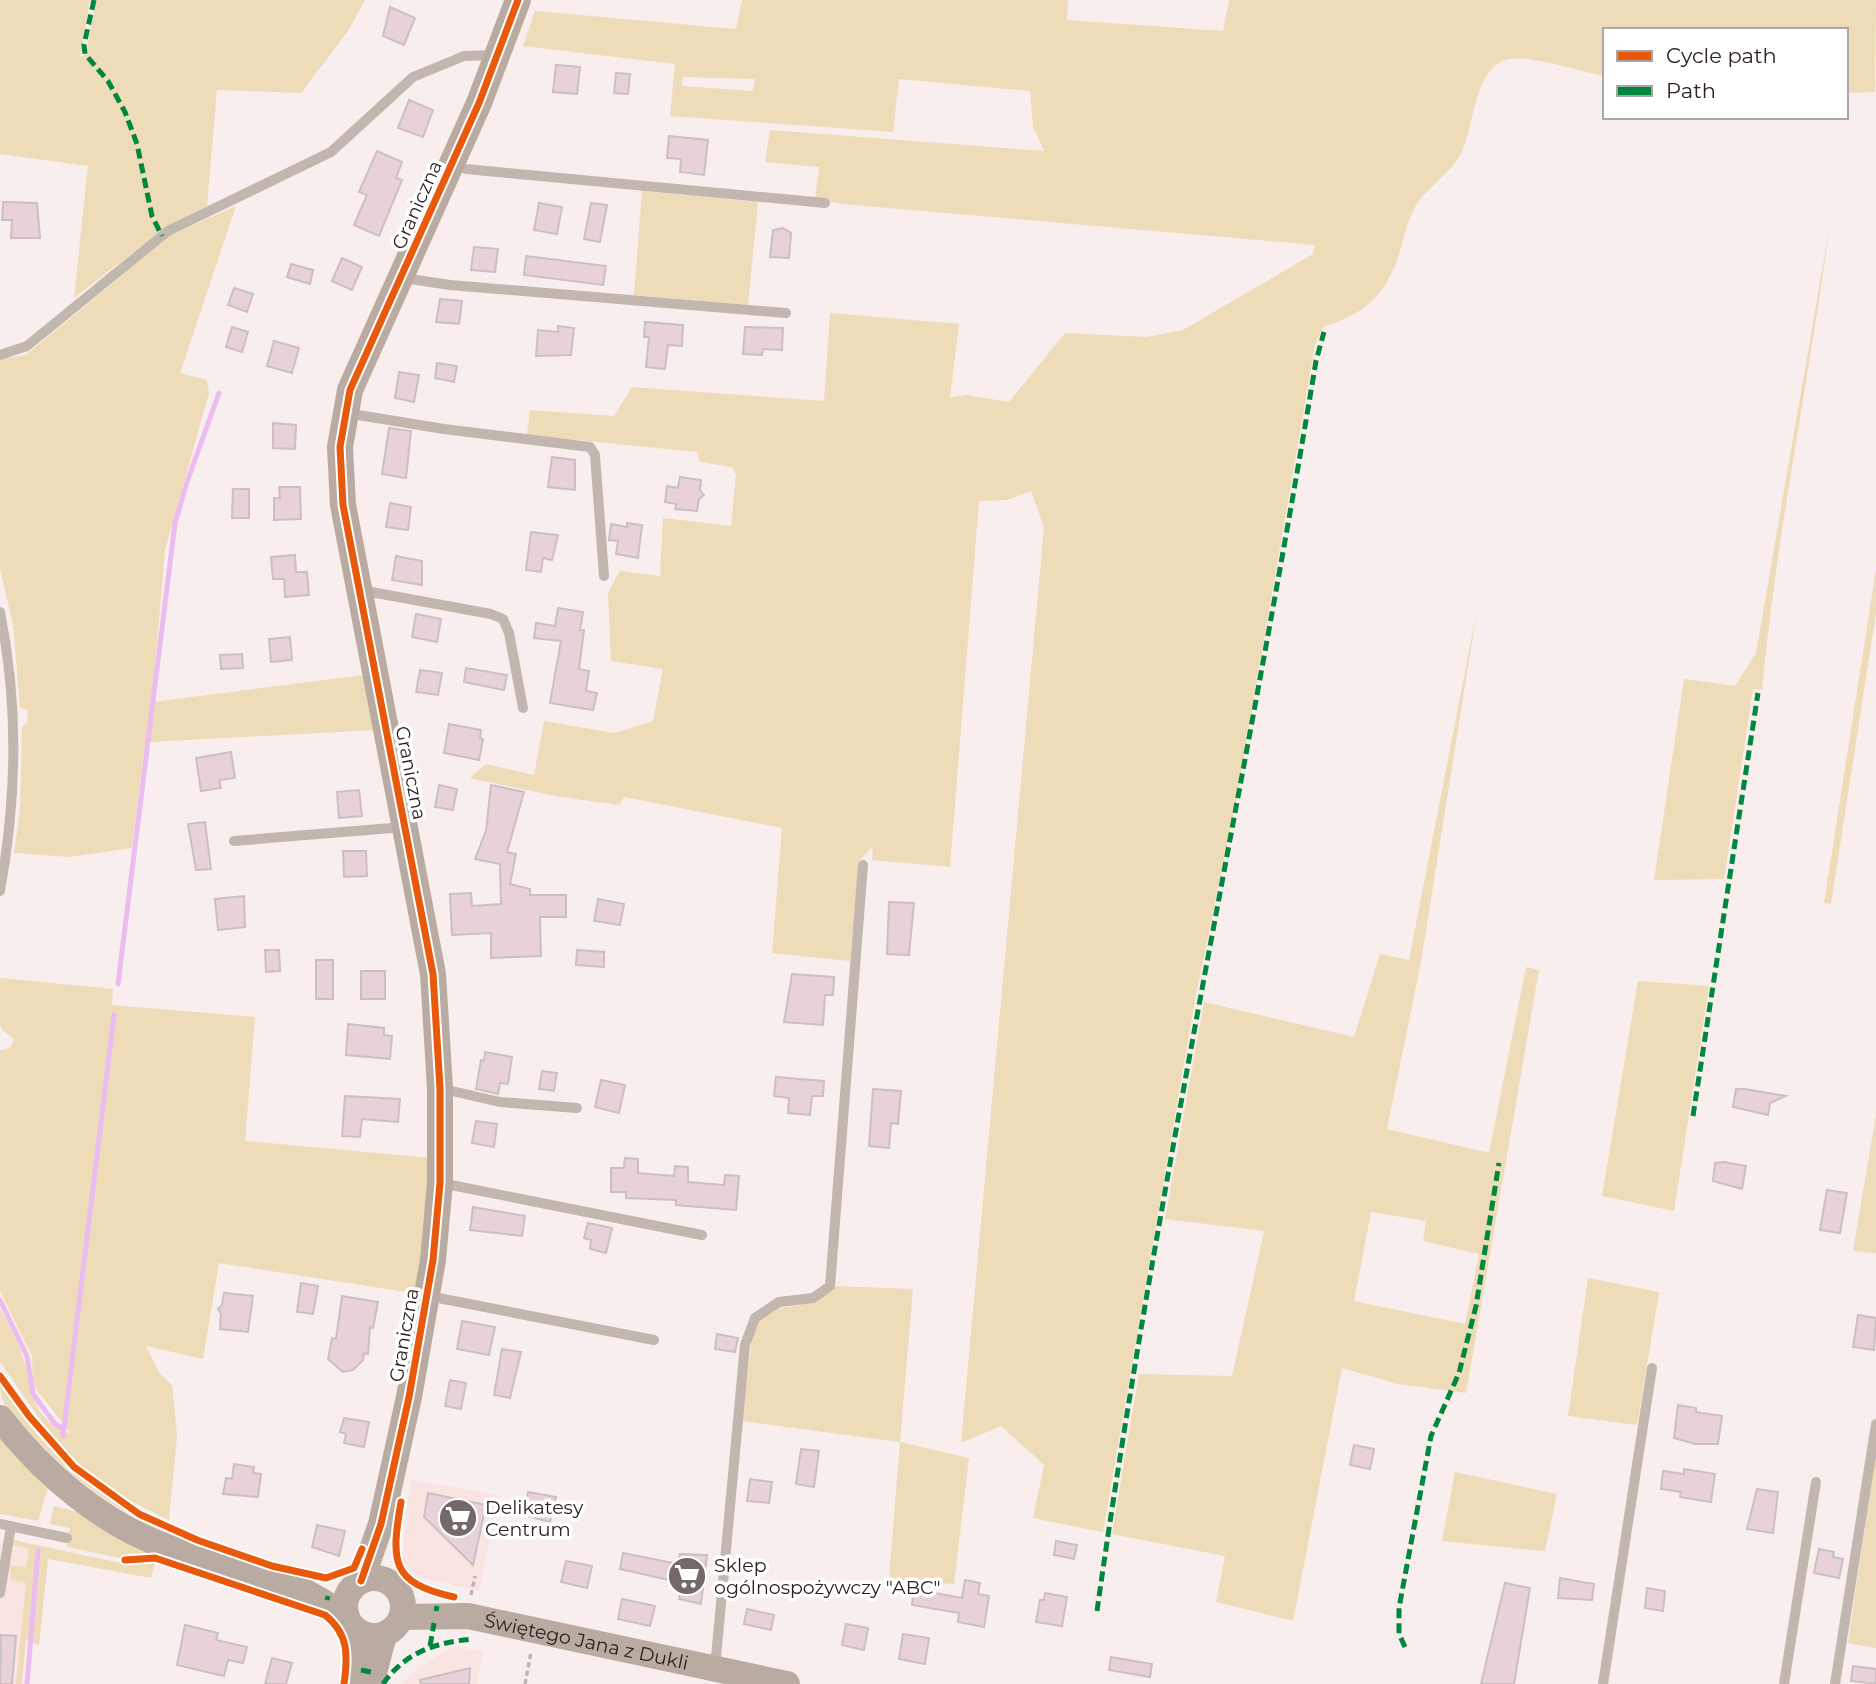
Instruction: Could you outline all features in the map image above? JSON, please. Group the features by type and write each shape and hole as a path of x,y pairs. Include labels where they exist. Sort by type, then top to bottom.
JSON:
{"street":[{"name":"Graniczna","path":"356,1684 353,1605 381,1524 427,1295 440,1183 440,1088 433,974 342,505 340,447 350,390 500,55 518,0"},
{"path":"0,1418 45,1468 120,1525 166,1547 300,1590 320,1603 353,1605"},
{"name":"Graniczna","path":"370,1684 394,1607 381,1524"},
{"path":"377,1578 394,1607 370,1637 353,1605 377,1578"},
{"name":"Świętego Jana z Dukli","path":"394,1607 469,1608 773,1683"}],"lane":[{"path":"0,355 27,346 168,231 331,152 413,77 464,56 500,55"},
{"path":"452,165 466,169 825,203"},
{"path":"401,277 450,285 786,313"},
{"path":"346,413 590,447 595,455 604,576"},
{"path":"359,590 491,614 503,619 509,633 523,708"},
{"path":"0,612 9,667 15,751 11,822 0,891"},
{"path":"234,841 405,827"},
{"path":"715,1669 745,1345 755,1318 779,1302 813,1298 830,1286 863,865"},
{"path":"440,1088 500,1102 577,1108"},
{"path":"440,1183 702,1235"},
{"path":"427,1295 654,1340"},
{"path":"1603,1684 1652,1368"},
{"path":"1835,1684 1876,1424"},
{"path":"1784,1684 1816,1482"},
{"path":"0,1593 5,1525 67,1538"}],"path":[{"path":"469,1608 475,1576"},
{"path":"525,1684 532,1645"}],"shaded area":[{"path":"0,0 90,0 80,57 86,54 96,0 365,0 348,31 301,93 217,90 207,206 166,227 74,298 88,166 0,154"},
{"path":"742,0 1068,0 1067,20 1223,31 1229,0 1876,0 1875,92 1848,93 1848,28 1603,28 1603,76 1526,59 1505,60 1495,66 1481,86 1459,157 1415,207 1398,257 1379,294 1361,310 1323,327 1315,345 1237,796 1195,1000 1103,1532 1033,1518 1044,1465 1001,1426 961,1443 1044,527 1031,491 1007,500 979,501 950,867 872,860 873,846 859,861 850,961 772,953 782,828 624,797 619,805 555,796 470,778 486,764 534,775 544,721 614,733 653,721 663,669 611,661 608,593 620,571 660,576 663,518 731,526 736,475 732,467 700,462 697,452 527,435 530,410 614,416 632,387 824,401 830,313 959,324 950,398 966,395 1009,402 1065,333 1147,337 1183,330 1313,254 1315,245 842,204 815,199 819,167 765,162 770,130 1044,151 1033,127 1030,91 899,79 893,132 670,116 675,64 523,46 535,11 736,29","holes":["682,77 755,80 753,91 682,86"]},
{"path":"642,191 758,202 748,305 634,295"},
{"path":"236,206 180,373 207,380 209,393 165,550 152,702 364,675 375,730 150,742 143,759 132,848 70,857 14,853 20,811 22,727 27,723 28,711 20,707 13,625 0,569 0,359 26,355 171,235"},
{"path":"1829,230 1784,517 1762,690 1753,689 1724,879 1654,880 1684,679 1735,686 1756,653"},
{"path":"1876,569 1876,613 1831,904 1824,903"},
{"path":"1477,610 1421,962 1387,1129 1489,1153 1526,967 1539,970 1466,1393 1398,1384 1342,1368 1293,1621 1216,1602 1225,1556 1112,1534 1139,1374 1232,1376 1264,1231 1165,1219 1204,1002 1354,1037 1380,954 1409,960","holes":["1371,1212 1426,1221 1423,1241 1479,1254 1465,1324 1354,1301"]},
{"path":"0,978 113,989 112,1005 255,1017 245,1141 432,1158 419,1294 219,1263 203,1359 146,1346 160,1374 172,1385 177,1436 169,1520 118,1495 79,1467 46,1428 0,1362 0,1308 20,1348 31,1391 40,1411 47,1420 71,1434 33,1385 32,1356 0,1291 0,1051 11,1047 14,1039 2,1030 0,1024"},
{"path":"1638,981 1709,986 1674,1211 1602,1196"},
{"path":"1876,1115 1876,1253 1853,1251"},
{"path":"1588,1278 1659,1292 1637,1425 1568,1416"},
{"path":"834,1286 913,1289 900,1442 741,1421 752,1339 760,1319 781,1308 814,1302"},
{"path":"0,1385 37,1434 78,1474 124,1507 178,1536 177,1539 117,1507 66,1469 11,1414 3,1400"},
{"path":"0,1439 48,1487 38,1521 0,1514"},
{"path":"900,1442 969,1458 954,1584 889,1579"},
{"path":"1876,1451 1876,1648 1848,1643"},
{"path":"1455,1472 1557,1494 1545,1551 1442,1541"},
{"path":"412,1480 499,1495 479,1591 414,1576 406,1569 403,1558 405,1521"},
{"path":"54,1506 79,1512 149,1552 125,1559 67,1547 70,1528 50,1524"},
{"path":"14,1540 129,1565 155,1563 151,1578 48,1559 39,1645 26,1639 22,1684 16,1684 26,1583 11,1580 10,1565 26,1567 29,1549 13,1545"},
{"path":"0,1542 34,1548 22,1684 0,1684"},
{"path":"454,1647 483,1651 477,1684 402,1684 419,1667"}],"building":[{"path":"390,7 415,18 404,45 383,36"},
{"path":"556,65 580,67 577,94 553,92"},
{"path":"616,73 630,74 628,94 614,93"},
{"path":"409,100 433,110 423,137 398,128"},
{"path":"669,136 708,140 704,175 680,172 681,159 667,158"},
{"path":"377,151 402,162 396,178 402,180 379,236 354,225 367,195 359,192"},
{"path":"3,202 37,203 40,238 11,238 12,220 2,220"},
{"path":"539,203 562,207 557,234 534,230"},
{"path":"591,203 607,205 600,242 584,239"},
{"path":"783,228 791,233 789,258 770,257 773,230"},
{"path":"474,247 498,249 495,272 471,270"},
{"path":"526,256 606,266 603,285 524,275"},
{"path":"342,258 362,267 352,290 332,281"},
{"path":"291,264 313,270 310,284 287,277"},
{"path":"234,288 253,294 247,312 228,305"},
{"path":"440,299 462,301 459,324 436,322"},
{"path":"645,322 683,325 682,346 668,345 665,369 646,367 649,337 644,337"},
{"path":"558,326 574,328 571,355 536,356 538,330 558,332"},
{"path":"232,327 248,332 242,352 226,347"},
{"path":"745,327 783,328 782,350 763,349 762,355 743,354"},
{"path":"274,341 299,348 292,373 267,366"},
{"path":"437,363 457,366 454,382 435,378"},
{"path":"399,372 419,375 414,402 395,398"},
{"path":"273,423 296,425 295,449 273,448"},
{"path":"389,428 411,431 406,478 382,474"},
{"path":"552,457 575,460 575,490 548,487"},
{"path":"680,477 701,480 700,490 704,495 699,499 697,511 675,509 676,504 665,502 667,486 678,488"},
{"path":"279,487 300,487 301,519 274,520 274,498 280,498"},
{"path":"233,489 249,489 249,518 232,518"},
{"path":"390,503 411,507 408,530 386,527"},
{"path":"627,523 642,525 638,558 616,554 618,541 609,540 611,524 627,527"},
{"path":"531,532 558,535 552,560 543,558 541,572 526,570"},
{"path":"295,555 296,572 307,572 309,595 285,597 284,579 273,579 271,557"},
{"path":"396,556 422,561 422,585 392,580"},
{"path":"558,608 583,612 580,630 584,630 579,669 589,671 586,691 597,693 593,710 550,703 561,641 534,638 536,623 555,626"},
{"path":"416,614 441,619 437,642 412,637"},
{"path":"290,637 292,660 271,662 269,639"},
{"path":"242,654 243,668 221,669 220,655"},
{"path":"466,668 507,675 504,690 464,682"},
{"path":"420,670 442,673 438,695 416,692"},
{"path":"449,724 481,730 480,738 483,739 479,760 444,753"},
{"path":"231,752 235,778 219,780 221,788 201,791 196,758"},
{"path":"439,785 457,789 453,810 435,807"},
{"path":"491,785 524,792 507,852 516,854 510,884 530,889 530,895 566,895 566,917 540,917 541,956 491,958 491,933 452,935 450,894 471,893 472,906 501,904 500,864 475,859 486,831"},
{"path":"359,790 362,816 339,818 337,792"},
{"path":"205,822 211,869 196,870 188,824"},
{"path":"343,851 366,851 367,876 344,877"},
{"path":"244,896 245,927 218,930 215,899"},
{"path":"598,899 624,904 620,925 594,921"},
{"path":"889,902 914,903 909,955 887,954"},
{"path":"265,950 279,950 280,971 266,972"},
{"path":"577,950 604,952 604,967 576,965"},
{"path":"316,960 333,960 333,999 316,999"},
{"path":"361,971 385,971 385,999 361,999"},
{"path":"792,974 834,977 833,995 825,995 823,1025 784,1022"},
{"path":"348,1024 384,1028 384,1035 392,1036 390,1059 346,1055"},
{"path":"485,1052 512,1057 508,1084 500,1083 498,1094 476,1089"},
{"path":"542,1071 557,1073 554,1091 539,1089"},
{"path":"776,1077 824,1081 823,1096 812,1096 810,1115 788,1113 789,1098 774,1096"},
{"path":"601,1080 625,1085 619,1113 595,1107"},
{"path":"873,1089 901,1091 898,1124 891,1123 889,1148 869,1146"},
{"path":"1736,1089 1786,1096 1770,1103 1768,1115 1733,1107"},
{"path":"345,1096 400,1099 398,1122 362,1119 360,1137 342,1136"},
{"path":"476,1121 497,1124 494,1147 472,1143"},
{"path":"625,1158 638,1159 638,1173 674,1176 675,1166 688,1167 688,1182 724,1185 725,1175 739,1176 736,1210 676,1205 676,1200 626,1198 626,1192 611,1192 611,1168 624,1168"},
{"path":"1715,1163 1746,1166 1742,1189 1713,1181"},
{"path":"1827,1190 1847,1193 1840,1233 1820,1230"},
{"path":"473,1207 525,1216 522,1236 470,1230"},
{"path":"588,1223 612,1228 606,1253 590,1249 591,1240 584,1238"},
{"path":"301,1283 318,1286 313,1314 297,1312"},
{"path":"224,1293 253,1296 248,1332 220,1329 221,1314 218,1309 222,1305"},
{"path":"342,1296 378,1302 373,1328 370,1327 368,1354 364,1353 363,1360 353,1370 343,1372 328,1359 332,1338 336,1339"},
{"path":"1858,1315 1876,1318 1874,1350 1853,1347"},
{"path":"462,1321 495,1327 489,1355 457,1349"},
{"path":"717,1334 738,1338 735,1352 715,1349"},
{"path":"502,1349 521,1352 510,1398 494,1395"},
{"path":"450,1380 466,1383 461,1409 445,1406"},
{"path":"1678,1405 1696,1408 1696,1412 1722,1416 1718,1444 1695,1444 1674,1438"},
{"path":"344,1418 369,1422 364,1447 344,1443 346,1434 340,1432"},
{"path":"1354,1445 1374,1449 1370,1469 1350,1465"},
{"path":"801,1449 819,1451 814,1487 796,1484"},
{"path":"234,1464 254,1467 253,1473 261,1474 258,1497 223,1494 226,1478 232,1479"},
{"path":"1684,1469 1715,1474 1711,1502 1680,1497 1681,1492 1661,1489 1663,1471 1684,1474"},
{"path":"750,1479 772,1482 769,1503 747,1501"},
{"path":"1757,1489 1778,1492 1773,1533 1747,1529"},
{"path":"528,1492 556,1497 550,1522 523,1515"},
{"path":"428,1493 486,1505 473,1565 424,1517"},
{"path":"317,1525 345,1531 339,1556 312,1547"},
{"path":"1056,1541 1077,1545 1074,1559 1054,1555"},
{"path":"1819,1549 1834,1552 1833,1557 1843,1559 1839,1578 1814,1573"},
{"path":"623,1553 678,1564 680,1554 707,1555 701,1604 679,1599 682,1583 620,1569"},
{"path":"566,1561 592,1566 587,1588 561,1582"},
{"path":"1560,1578 1594,1584 1592,1600 1558,1598"},
{"path":"965,1580 980,1583 978,1594 989,1596 984,1627 958,1622 959,1613 912,1605 914,1589 962,1598"},
{"path":"1505,1583 1530,1588 1514,1684 1481,1684"},
{"path":"1647,1588 1665,1591 1663,1611 1645,1608"},
{"path":"1045,1593 1067,1597 1062,1626 1036,1622 1040,1600 1044,1600"},
{"path":"622,1599 655,1606 650,1626 618,1619"},
{"path":"747,1609 774,1615 771,1630 744,1624"},
{"path":"846,1624 868,1628 864,1650 842,1645"},
{"path":"185,1625 218,1633 216,1640 247,1647 243,1663 228,1660 224,1676 177,1665"},
{"path":"903,1634 929,1638 925,1664 899,1659"},
{"path":"1,1635 16,1636 12,1684 0,1684"},
{"path":"1111,1657 1152,1664 1150,1677 1109,1670"},
{"path":"272,1658 292,1663 286,1684 265,1684"},
{"path":"1853,1666 1876,1669 1876,1684 1851,1681"},
{"path":"470,1668 469,1684 421,1684 420,1680"}],"waterway":[{"path":"118,984 175,523 219,393"},
{"path":"63,1436 114,1015"},
{"path":"0,1300 27,1356 33,1394 55,1424 64,1429"},
{"path":"27,1684 38,1551"}],"marked path":[{"path":"94,0 84,45 85,54 108,81 125,112 137,144 152,216 162,236"},
{"path":"1097,1611 1146,1298 1316,361 1324,332"},
{"path":"1693,1116 1758,693"},
{"path":"1405,1647 1399,1634 1399,1608 1431,1436 1459,1373 1476,1306 1499,1163"},
{"path":"327,1600 328,1596"},
{"path":"436,1611 437,1606"},
{"path":"430,1646 434,1623"},
{"path":"383,1684 412,1656 435,1646 473,1639"},
{"path":"361,1670 371,1672"}],"cycle path":[{"path":"361,1581 381,1524 409,1397 433,1260 440,1183 440,1088 433,974 343,505 340,447 350,390 479,103 518,0"},
{"path":"0,1376 29,1416 74,1467 139,1514 197,1540 272,1566 326,1578 354,1568 362,1549"},
{"path":"401,1502 396,1540 396,1554 400,1566 406,1576 417,1585 454,1597"},
{"path":"125,1560 155,1558 325,1615 343,1638 346,1655 344,1684"}],"place":[{"name":"Delikatesy Centrum","path":"458,1518"},
{"name":"Sklep ogólnospożywczy \"ABC\"","path":"687,1576"}]}
